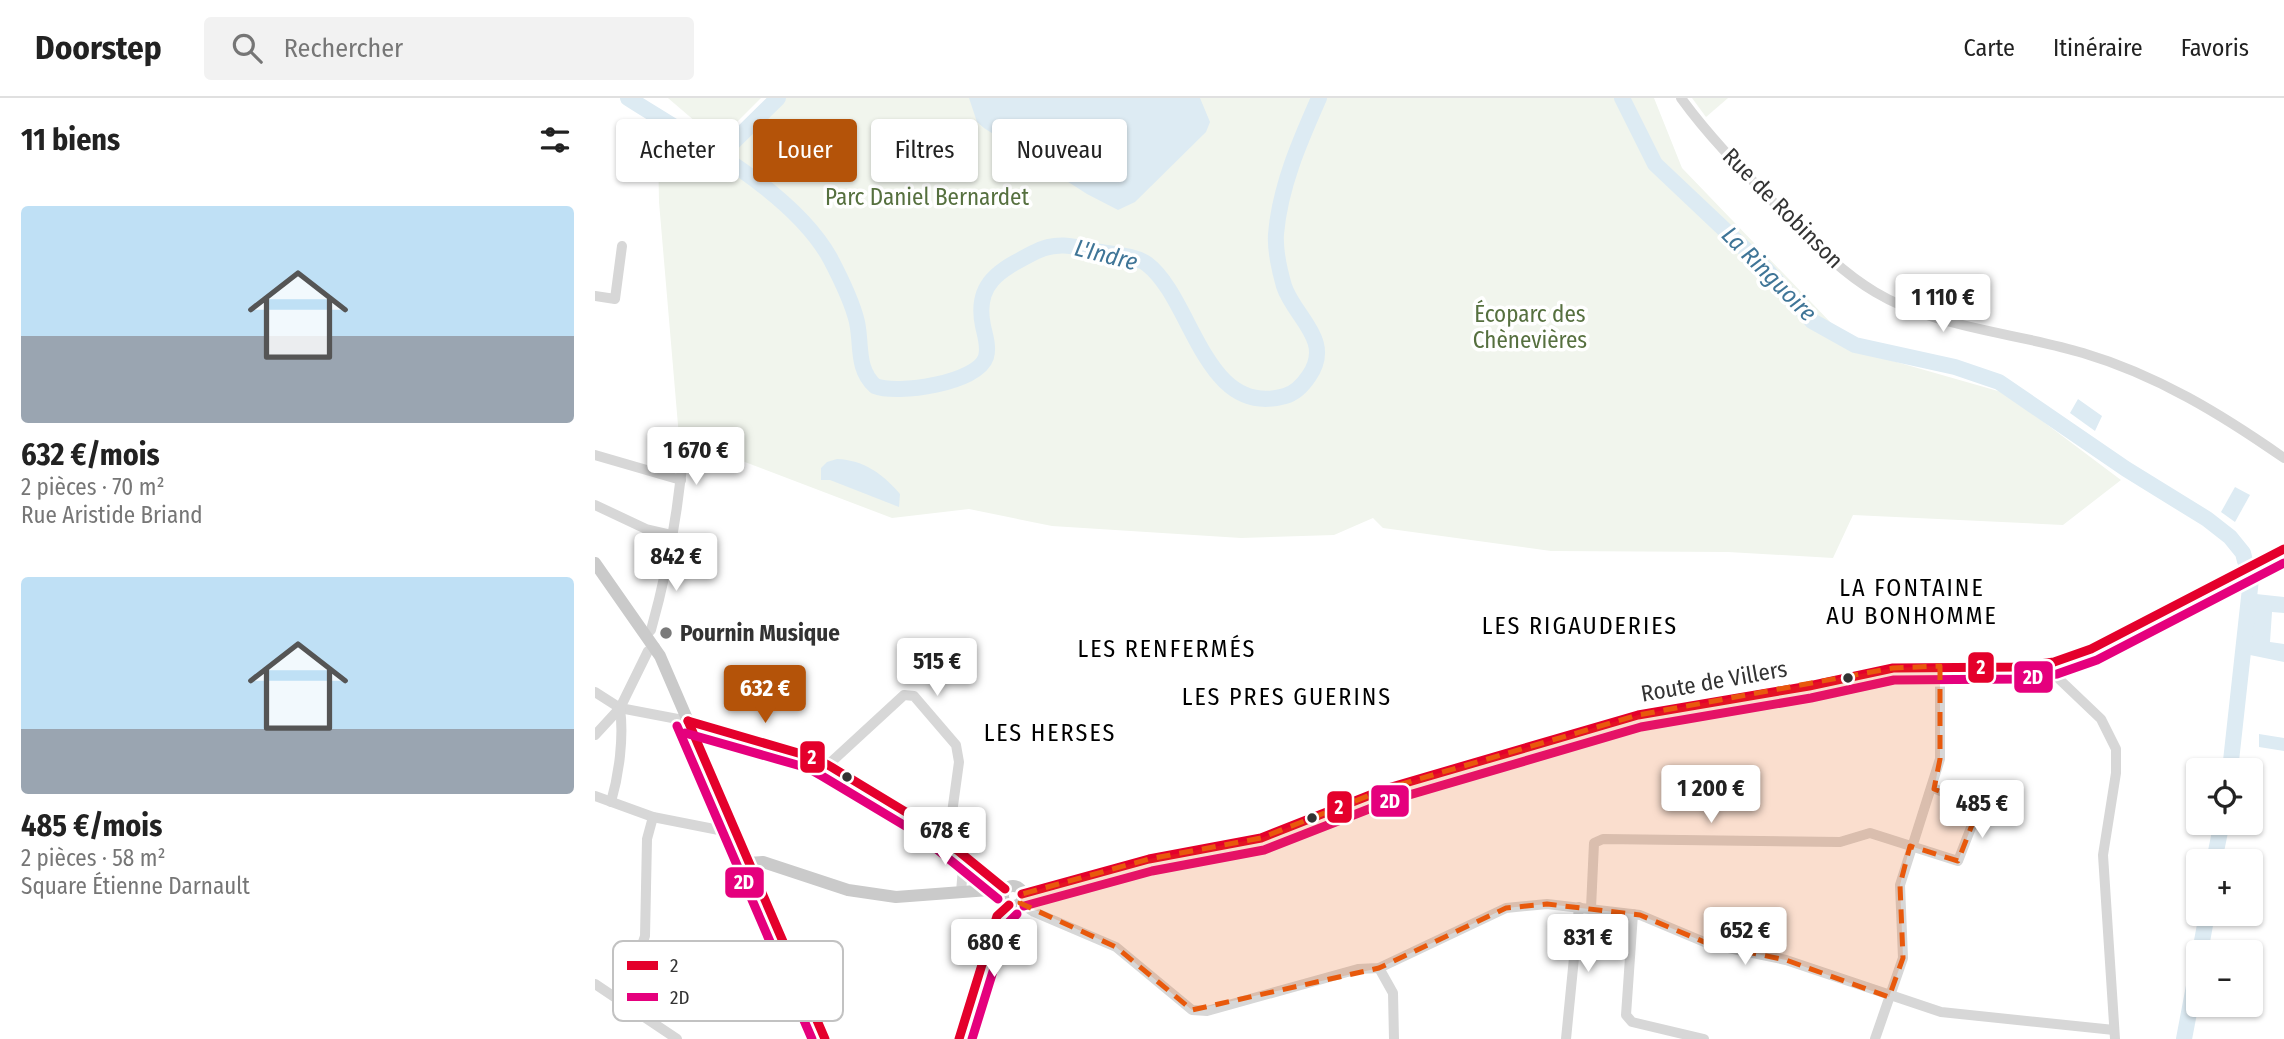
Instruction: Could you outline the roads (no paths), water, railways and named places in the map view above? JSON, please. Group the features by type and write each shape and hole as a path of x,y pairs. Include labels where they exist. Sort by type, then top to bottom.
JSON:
{"main road":[{"name":"Route de Villers","path":"1012,898 1149,859 1261,838 1388,788 1638,715 1809,686 1870,672 1940,666 2019,667 2054,662 2091,649 2284,549"},
{"path":"597,568 655,647 783,941"},
{"path":"688,721 812,757 828,765 924,823 1012,898"},
{"path":"749,863 763,862 848,890 896,897 989,890 1012,898"},
{"path":"817,1021 825,1039"}],"street":[{"name":"Rue de Robinson","path":"1681,98 1737,165 1816,245 1875,292 1930,315 2084,353 2131,370 2204,405 2284,458"},
{"path":"595,296 615,299 622,246"},
{"path":"647,634 653,623 671,535 681,480 685,434"},
{"path":"595,455 681,480"},
{"path":"595,505 646,528 671,535"},
{"path":"595,734 620,708 648,651 655,647"},
{"path":"959,1039 997,916 1012,898 1034,912 1116,947 1192,1010 1207,1010 1358,969 1379,968 1506,908 1547,904 1633,914 1709,944 1786,960 1941,1013 2115,1034 2103,855 2116,773 2116,749 2101,719 2058,678 2054,662"},
{"path":"1875,1039 1903,958 1900,885 1911,846 1933,788 1940,759 1940,666"},
{"path":"595,692 620,708 688,721"},
{"path":"828,765 904,695 914,696 956,746 960,762 948,842 963,868 961,892"},
{"path":"611,802 619,749 620,708"},
{"path":"1591,908 1591,855 1594,843 1604,839 1840,842 1870,833 1958,861 1979,807 1933,788"},
{"path":"595,796 653,817 724,831 735,829"},
{"path":"643,941 647,839 653,817"},
{"path":"1566,1039 1579,907"},
{"path":"1633,914 1626,1015 1632,1023 1704,1039"},
{"path":"1379,968 1393,993 1394,1039"},
{"path":"595,984 613,997"},
{"path":"650,1021 677,1039"}],"waterway":[{"name":"L'Indre","path":"628,98 739,168 792,210 813,233 830,258 849,298 857,322 862,364 875,386 901,389 936,385 968,374 980,366 986,357 987,349 981,311 986,288 1001,272 1035,252 1050,246 1065,246 1130,257 1147,264 1163,281 1218,374 1236,390 1258,398 1293,393 1309,376 1316,363 1315,340 1284,286 1276,240 1286,181 1319,98"},
{"name":"L'Indre","path":"739,136 778,98"},
{"name":"La Ringuoire","path":"1622,98 1655,164 1765,268 1812,321 1855,345 1955,367 1999,382 2126,469 2207,519 2230,537 2243,553 2245,561"},
{"name":"La Ringuoire","path":"2231,758 2250,570"},
{"name":"La Ringuoire","path":"2216,849 2219,835"},
{"name":"La Ringuoire","path":"2202,940 2205,926"},
{"name":"La Ringuoire","path":"2184,1039 2188,1017"}],"place":[{"name":"Pournin Musique","path":"666,633"}],"district":[{"name":"LA FONTAINE AU BONHOMME","path":"1912,602"},
{"name":"LES RIGAUDERIES","path":"1580,626"},
{"name":"LES RENFERMÉS","path":"1167,649"},
{"name":"LES PRES GUERINS","path":"1287,697"},
{"name":"LES HERSES","path":"1050,733"}],"park label":[{"name":"Parc Daniel Bernardet","path":"927,197"},
{"name":"Écoparc des Chènevières","path":"1530,327"}]}
